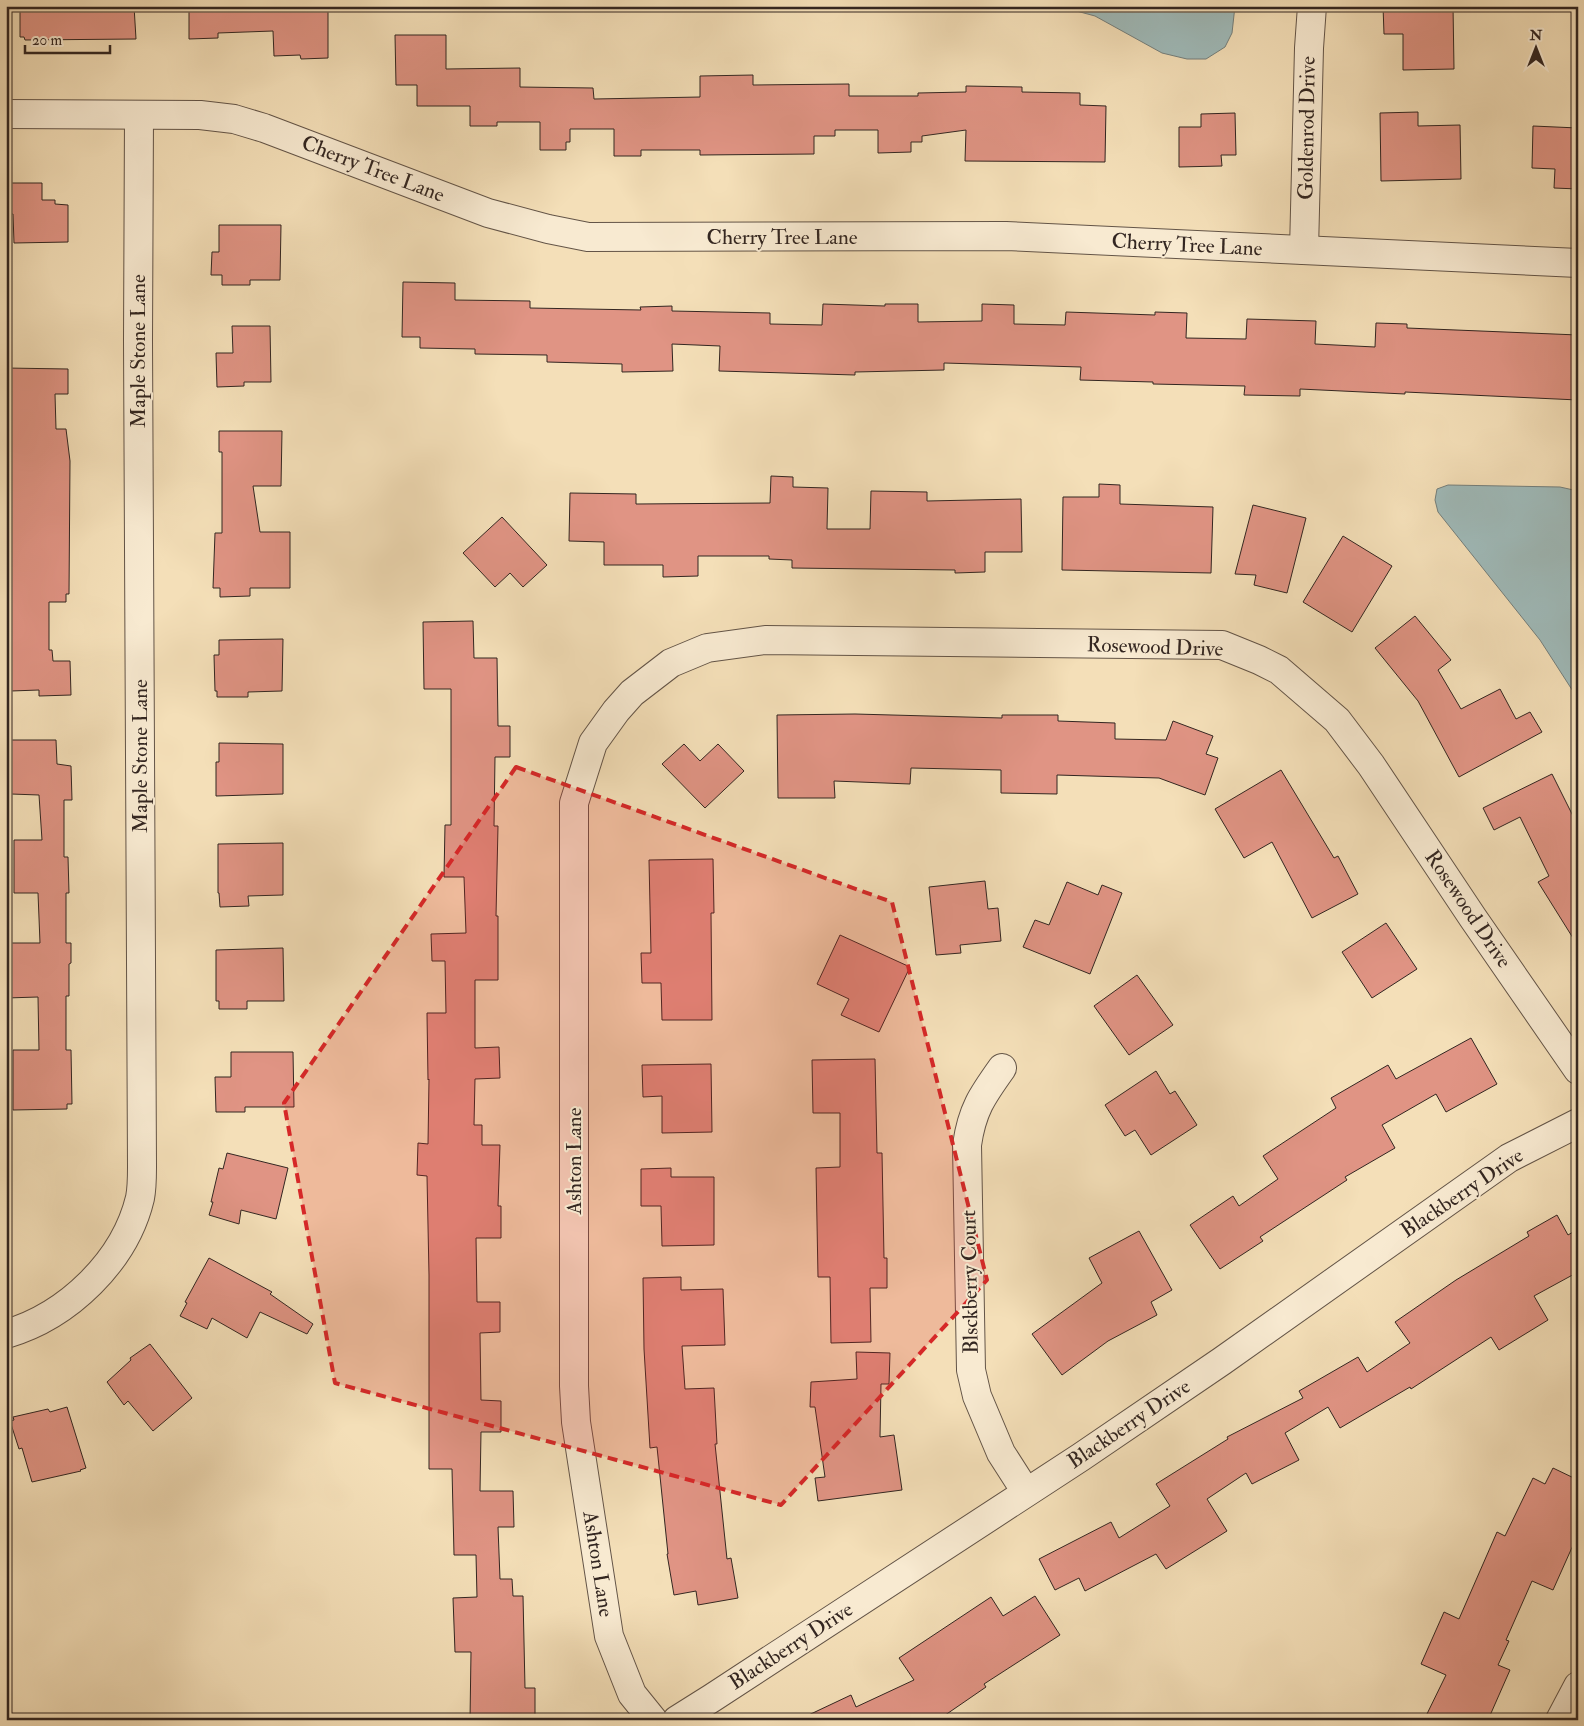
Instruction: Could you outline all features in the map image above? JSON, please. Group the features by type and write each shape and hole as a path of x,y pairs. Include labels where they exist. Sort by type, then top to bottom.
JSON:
{"street":[{"name":"Goldenrod Drive","path":"1304,250 1309,48 1312,6"},
{"name":"Cherry Tree Lane","path":"6,114 200,115 234,119 264,128 488,213 588,237 1006,236 1578,263"},
{"name":"Maple Stone Lane","path":"6,1334 39,1322 63,1307 88,1287 111,1259 128,1230 140,1197 142,1167 138,361 139,115"},
{"name":"Rosewood Drive","path":"707,648 765,640 1222,645 1259,660 1279,670 1337,720 1371,765 1473,918 1578,1070"},
{"name":"Ashton Lane","path":"653,1720 632,1694 609,1636 576,1422 574,1386 574,803 593,743 616,711 632,693 671,663 707,648"},
{"name":"Blsckberry Court","path":"1002,1068 981,1098 970,1124 967,1145 971,1370 977,1396 1001,1454 1026,1492"},
{"name":"Blackberry Drive","path":"676,1720 1080,1457 1222,1361 1508,1158 1578,1123"},
{"path":"1560,1720 1578,1686"}],"highlighted area":[{"path":"516,767 892,902 987,1280 781,1505 335,1383 284,1103"}],"water":[{"path":"914,6 1235,6 1232,33 1225,47 1206,59 1187,59 1162,53 1095,16 1069,9"},
{"path":"1448,485 1560,487 1578,491 1578,699 1540,640 1438,512 1435,500 1437,489"}],"building":[{"path":"24,6 134,6 136,39 25,40 24,37 20,37 20,8 24,8"},
{"path":"189,6 328,6 328,58 301,59 300,55 274,56 273,31 218,33 218,38 189,39"},
{"path":"1383,6 1453,6 1454,69 1403,70 1403,34 1384,34"},
{"path":"395,35 446,35 446,69 520,68 520,87 593,88 594,99 700,97 700,76 753,75 753,85 849,84 849,96 918,96 918,93 966,92 966,86 1022,87 1022,92 1080,93 1080,105 1106,106 1105,162 965,161 966,130 922,136 922,142 911,142 911,152 878,153 878,130 835,130 835,136 814,136 814,154 700,155 700,150 641,150 641,156 614,156 614,129 570,129 570,142 566,142 566,150 540,150 540,122 497,122 497,126 470,126 470,106 417,106 417,85 396,85"},
{"path":"1418,112 1418,126 1460,125 1461,179 1381,181 1380,113"},
{"path":"1235,113 1236,155 1221,155 1222,166 1179,167 1179,127 1201,127 1201,114"},
{"path":"1533,126 1578,128 1578,189 1554,188 1555,169 1532,168"},
{"path":"8,183 42,183 42,200 55,200 55,204 68,205 68,242 14,243 13,214 8,214"},
{"path":"219,225 281,225 280,280 250,280 250,285 222,285 222,275 211,275 212,252 219,252"},
{"path":"403,282 455,283 455,300 530,301 530,308 641,310 640,307 672,306 672,311 770,313 770,324 822,325 823,304 885,306 885,304 918,304 918,322 982,321 982,304 1014,305 1014,324 1065,325 1066,312 1155,315 1155,312 1187,313 1186,338 1246,339 1247,319 1316,321 1315,344 1375,347 1376,323 1407,324 1407,328 1578,335 1578,400 1300,389 1300,396 1244,395 1245,386 1080,380 1081,367 944,363 944,370 855,372 855,375 719,371 720,346 672,344 673,371 622,372 622,364 547,362 547,355 475,354 475,349 420,348 420,337 402,337"},
{"path":"232,326 270,326 271,382 244,382 244,386 217,387 216,353 233,353"},
{"path":"6,368 68,369 68,394 55,394 56,429 66,429 70,461 69,594 66,594 66,602 49,602 49,650 52,650 53,661 70,661 71,695 39,696 39,690 11,691 11,595 6,595"},
{"path":"219,431 282,431 281,486 253,486 260,532 290,532 290,588 250,588 250,596 220,597 220,588 213,588 215,533 222,533 222,452 219,452"},
{"path":"771,476 793,477 793,487 828,488 827,529 870,529 871,491 927,492 927,501 1021,499 1022,552 985,552 985,572 955,573 955,570 792,568 792,560 769,559 769,556 698,556 698,576 663,577 663,565 604,565 604,542 569,541 570,493 636,494 636,504 770,503"},
{"path":"1099,484 1120,485 1120,504 1213,507 1211,573 1062,570 1063,497 1099,497"},
{"path":"1253,505 1306,518 1287,593 1254,585 1256,575 1235,574"},
{"path":"502,517 547,565 523,587 510,573 495,587 463,553"},
{"path":"1343,536 1392,566 1352,632 1303,602"},
{"path":"1415,616 1451,660 1438,670 1461,709 1500,689 1516,719 1530,712 1542,732 1459,777 1418,701 1375,648"},
{"path":"473,621 474,658 497,658 498,726 510,726 510,757 495,757 494,826 498,826 496,916 498,916 498,980 475,980 475,1048 499,1047 500,1078 475,1079 474,1125 482,1125 482,1145 500,1145 498,1206 501,1206 501,1238 476,1238 477,1302 500,1302 500,1332 480,1333 481,1400 501,1401 501,1432 481,1432 480,1491 513,1491 514,1527 498,1527 500,1579 512,1579 513,1596 523,1596 525,1688 535,1688 535,1720 470,1720 471,1652 455,1652 453,1598 477,1597 476,1555 454,1555 452,1469 429,1469 427,1176 417,1175 418,1143 428,1144 427,1013 446,1013 445,961 432,961 431,934 466,933 464,877 444,877 445,825 451,825 451,689 424,689 423,622"},
{"path":"283,639 282,691 248,692 248,697 217,697 217,691 215,691 214,655 219,655 219,640"},
{"path":"855,714 1002,718 1002,715 1058,715 1058,721 1115,723 1115,739 1166,740 1173,721 1213,736 1206,754 1218,758 1205,795 1159,778 1057,775 1057,794 1001,793 1001,770 911,768 910,784 834,781 835,798 778,798 777,715"},
{"path":"11,740 56,740 57,764 71,766 72,800 64,800 64,857 68,857 69,893 66,893 66,943 71,943 69,996 66,996 66,1050 71,1050 72,1104 67,1104 67,1109 13,1110 13,1050 39,1050 38,997 6,998 6,943 40,943 38,893 14,893 14,840 42,840 39,795 11,794"},
{"path":"219,743 283,744 283,794 216,796 216,762 219,762"},
{"path":"684,744 700,761 718,744 744,771 705,808 662,764"},
{"path":"1281,770 1334,858 1338,856 1358,894 1312,918 1272,842 1244,858 1215,809"},
{"path":"1552,774 1578,826 1578,946 1538,882 1549,876 1520,817 1494,830 1483,808"},
{"path":"283,843 283,895 248,896 249,906 220,907 218,893 218,844"},
{"path":"713,859 714,913 711,913 712,1020 662,1020 661,983 642,983 641,953 651,953 649,860"},
{"path":"985,881 988,909 998,908 1001,941 960,945 961,953 936,955 929,887"},
{"path":"1067,882 1098,895 1102,885 1122,893 1090,974 1023,947 1035,920 1049,925"},
{"path":"1386,923 1417,969 1372,998 1342,952"},
{"path":"840,935 910,967 879,1032 841,1015 849,999 817,984"},
{"path":"283,948 284,1001 247,1001 247,1009 219,1009 219,1001 216,1001 216,950"},
{"path":"1137,975 1173,1025 1129,1055 1094,1006"},
{"path":"1471,1038 1497,1084 1446,1112 1436,1094 1382,1125 1395,1148 1345,1177 1347,1180 1260,1237 1263,1241 1220,1269 1190,1225 1233,1196 1239,1206 1278,1179 1263,1156 1336,1108 1331,1098 1388,1065 1396,1079"},
{"path":"231,1052 293,1052 294,1107 245,1107 245,1112 216,1112 215,1077 231,1077"},
{"path":"875,1059 877,1153 882,1153 884,1258 887,1258 887,1288 870,1288 871,1342 831,1343 830,1277 818,1277 816,1168 840,1167 840,1113 813,1113 812,1060"},
{"path":"711,1064 712,1132 662,1133 662,1096 643,1097 642,1065"},
{"path":"1156,1071 1170,1094 1175,1091 1197,1125 1151,1155 1135,1130 1125,1136 1105,1105"},
{"path":"227,1153 288,1168 276,1219 241,1210 239,1224 209,1215 219,1168 223,1169"},
{"path":"671,1168 671,1177 714,1177 714,1245 662,1246 661,1206 641,1206 641,1169"},
{"path":"1557,1215 1568,1235 1578,1229 1578,1272 1534,1296 1548,1320 1499,1350 1491,1337 1411,1389 1410,1387 1340,1428 1328,1407 1285,1433 1299,1460 1252,1484 1246,1473 1207,1499 1227,1531 1166,1569 1156,1554 1085,1591 1079,1578 1055,1590 1039,1559 1111,1522 1119,1538 1170,1506 1156,1484 1228,1439 1227,1437 1303,1398 1299,1391 1358,1357 1367,1372 1410,1343 1395,1322 1456,1280 1529,1236 1527,1232"},
{"path":"1139,1231 1172,1290 1151,1302 1157,1315 1108,1341 1062,1375 1032,1334 1102,1283 1089,1258"},
{"path":"209,1258 272,1292 270,1294 313,1324 307,1334 260,1312 247,1338 212,1318 207,1329 180,1316 187,1303 185,1302"},
{"path":"681,1277 681,1290 723,1289 725,1345 682,1346 685,1389 714,1388 717,1444 715,1444 727,1559 731,1558 738,1598 698,1605 696,1591 674,1595 667,1554 657,1447 650,1448 644,1349 643,1278"},
{"path":"150,1344 192,1398 153,1431 128,1401 124,1405 107,1382 131,1360 130,1358"},
{"path":"856,1352 890,1353 889,1384 881,1384 880,1437 894,1435 902,1490 818,1501 815,1478 825,1477 815,1407 810,1407 811,1382 857,1379"},
{"path":"67,1407 86,1468 81,1471 32,1482 22,1448 19,1449 10,1421 14,1420 13,1417 48,1409 50,1412"},
{"path":"1553,1468 1578,1480 1578,1534 1553,1590 1532,1581 1506,1640 1509,1641 1498,1665 1510,1670 1488,1720 1424,1720 1446,1675 1421,1664 1444,1612 1459,1619 1497,1532 1505,1536 1533,1478 1545,1484"},
{"path":"1035,1596 1060,1635 984,1684 986,1687 938,1720 798,1720 851,1695 856,1707 914,1680 899,1658 991,1597 1003,1616"}]}
